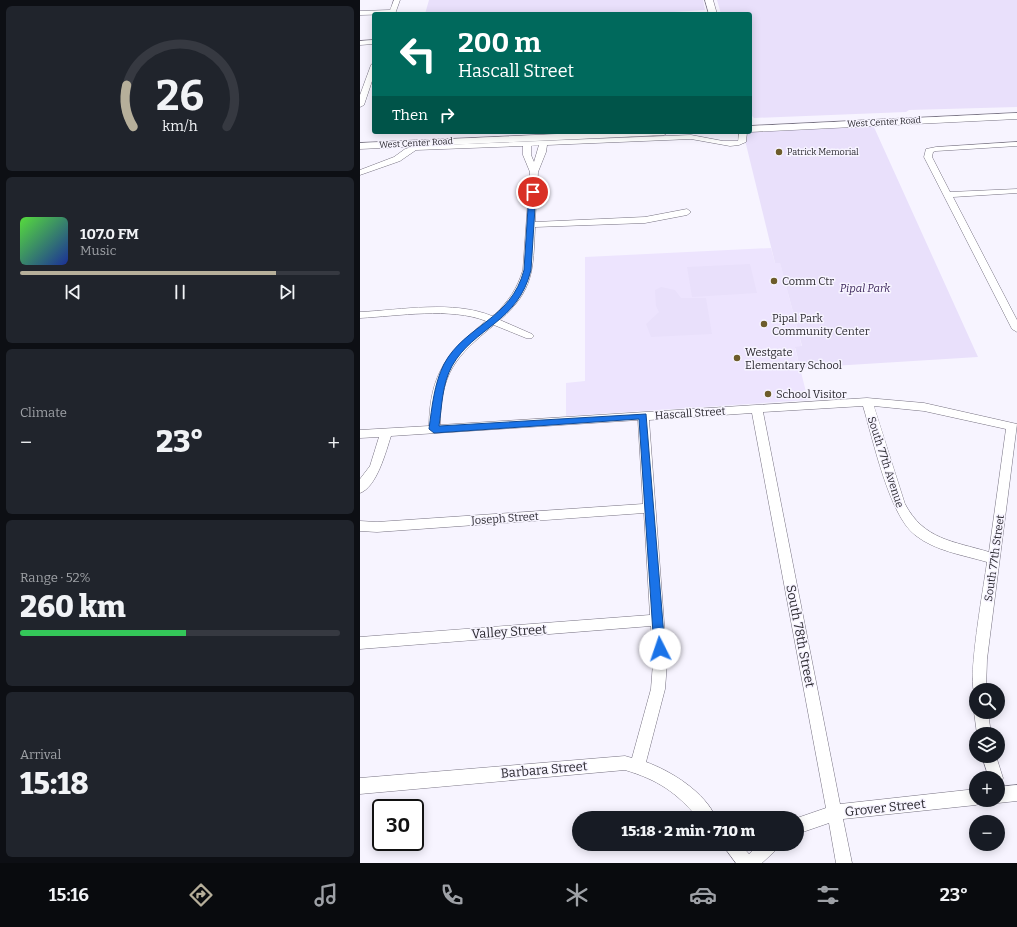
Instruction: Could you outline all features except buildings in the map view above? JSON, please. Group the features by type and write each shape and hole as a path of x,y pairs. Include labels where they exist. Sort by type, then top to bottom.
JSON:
{"main road":[{"path":"709,0 712,12"},
{"name":"West Center Road","path":"752,123 1017,111"},
{"name":"West Center Road","path":"752,128 1017,116"},
{"name":"West Center Road","path":"360,140 507,134"},
{"name":"West Center Road","path":"360,146 621,134"}],"street":[{"path":"393,12 397,0"},
{"path":"360,13 372,13"},
{"path":"360,43 372,42"},
{"path":"360,105 372,70"},
{"path":"360,76 370,75"},
{"path":"360,173 394,160 415,148 695,137 730,145 742,142 743,135"},
{"path":"434,429 440,386 448,364 464,345 494,322 515,300 525,282 528,270 534,172 542,152 543,142"},
{"path":"527,143 527,155 534,172"},
{"path":"1017,144 944,148 931,150 928,157 1017,329"},
{"path":"947,194 1017,191"},
{"path":"531,225 645,220 687,212"},
{"path":"360,315 458,310 475,313 529,336"},
{"name":"Hascall Street","path":"360,434 867,402 895,402 923,406 1015,427"},
{"name":"South 77th Avenue","path":"867,402 899,504 908,521 920,532 937,542 994,558"},
{"name":"South 78th Street","path":"757,409 844,863"},
{"path":"637,766 660,677 658,620 643,416"},
{"name":"South 77th Street","path":"979,683 980,659 994,558 1015,427"},
{"path":"360,488 376,468 386,433"},
{"name":"Joseph Street","path":"360,526 377,527 649,508"},
{"name":"Valley Street","path":"360,643 658,620"},
{"name":"Barbara Street","path":"360,786 625,763 650,770 674,782 688,793 702,811"},
{"path":"1005,792 1017,793"},
{"name":"Grover Street","path":"804,823 835,813 969,798"},
{"path":"736,851 746,863"},
{"path":"751,863 763,851"}],"shaded area":[{"path":"771,248 775,263 780,262 802,347 795,348 808,400 566,416 566,383 585,381 585,257"}],"green space":[{"path":"429,0 703,0 705,10 674,12 426,12"},
{"path":"717,0 1017,0 1017,107 909,110 906,112 754,118 752,116 752,12 720,12"},
{"name":"Pipal Park","path":"873,125 978,357 800,368 795,347 802,346 780,263 775,263 743,134 752,134 752,132"},
{"path":"750,264 757,293 692,297 687,267"},
{"path":"661,287 675,290 681,298 706,298 712,334 651,337 646,324 659,312 656,306 655,290"}],"place":[{"name":"Patrick Memorial","path":"779,152"},
{"name":"Comm Ctr","path":"774,281"},
{"name":"Pipal Park Community Center","path":"764,324"},
{"name":"Westgate Elementary School","path":"737,358"},
{"name":"School Visitor","path":"768,394"}],"route":[{"path":"533,192 528,270 525,282 515,300 501,316 464,345 448,364 440,386 434,429 643,416 660,649"}]}
